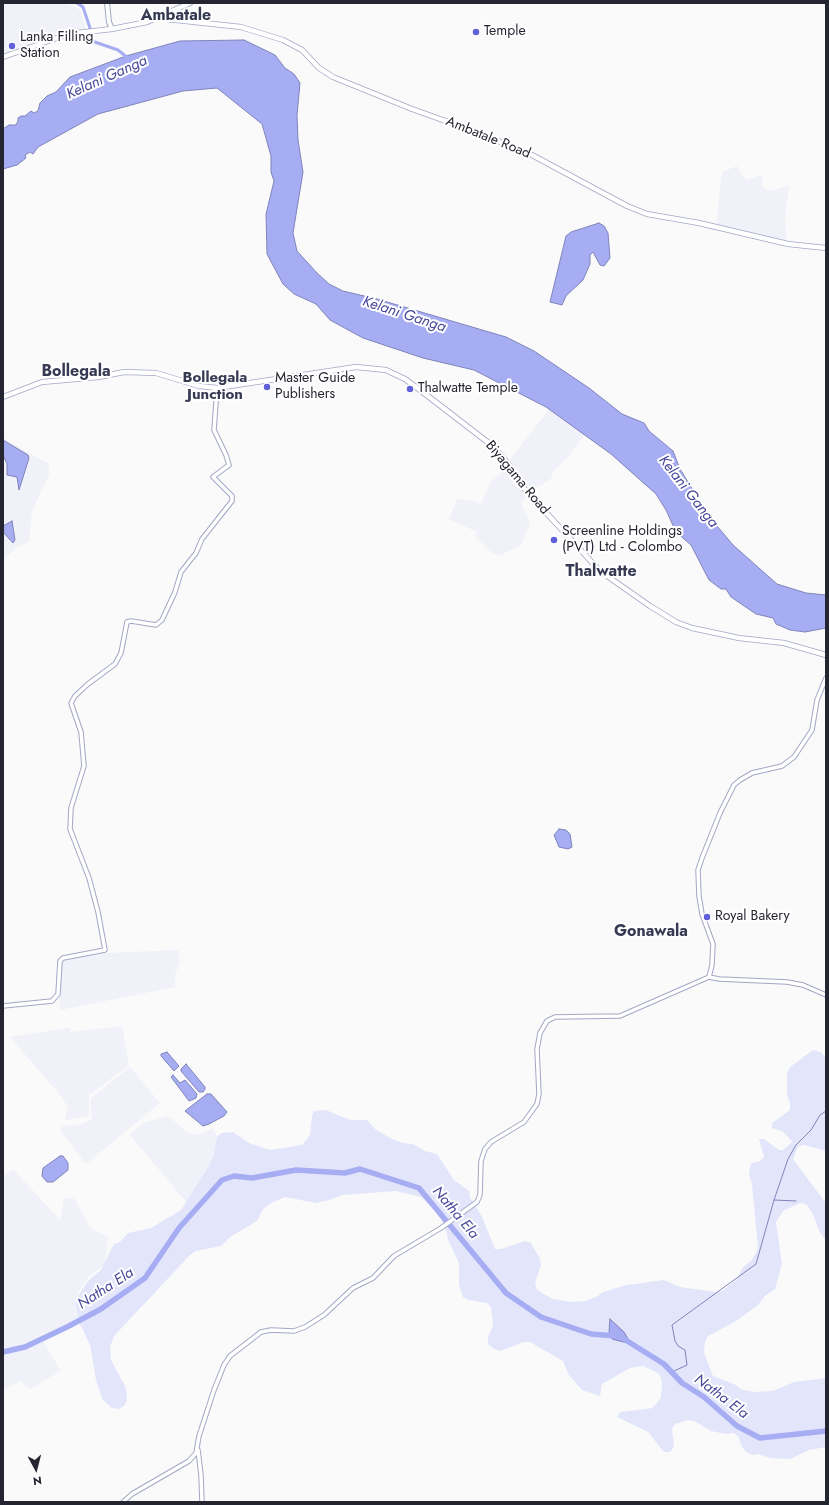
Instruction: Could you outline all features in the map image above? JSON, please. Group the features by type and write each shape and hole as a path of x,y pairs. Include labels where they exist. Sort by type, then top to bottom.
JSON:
{"main road":[{"path":"107,3 109,22 112,29"},
{"path":"3,57 57,37 112,29 157,18 190,3"},
{"name":"Ambatale Road","path":"157,18 241,27 283,40 302,50 319,68 333,77 532,155 627,206 647,214 699,223 788,244 826,248"},
{"name":"Biyagama Road","path":"3,397 42,382 99,377 124,372 156,373 199,386 217,388 356,367 386,370 405,379 494,447 509,465 518,481 527,492 600,571 650,606 676,622 692,628 738,638 784,643 826,655"}],"street":[{"path":"3,1006 52,1001 58,994 60,961 63,958 105,950 92,888 70,829 69,821 71,808 84,766 81,732 71,703 75,696 88,684 116,664 121,652 127,622 132,621 156,625 162,620 176,592 181,572 196,553 202,539 232,501 232,496 213,477 229,465 214,430 217,388"},
{"path":"709,976 712,965 713,944 702,914 699,896 698,870 702,858 722,808 734,785 752,773 782,766 794,757 812,730 817,700 826,678"},
{"path":"202,1502 198,1449 199,1436 214,1390 224,1365 230,1356 261,1332 274,1330 294,1331 305,1327 324,1315 353,1288 373,1278 398,1253 471,1208 479,1199 481,1161 487,1146 524,1122 539,1100 536,1062 541,1029 547,1021 555,1017 620,1016 709,976 719,979 787,982 803,985 826,995"},
{"path":"123,1502 132,1494 189,1461 198,1449"}],"shaded area":[{"path":"3,3 60,3 74,6 80,10 86,29 56,34 3,54"},
{"path":"737,166 743,177 748,180 762,175 763,188 771,191 790,185 785,221 787,242 716,226 722,172"},
{"path":"549,410 585,434 568,457 553,472 551,479 531,491 508,462"},
{"path":"3,438 49,464 49,475 32,511 29,542 18,546 3,560"},
{"path":"507,467 529,495 521,503 530,523 521,545 499,556 492,553 475,536 477,532 449,519 457,499 474,501 481,504 491,482"},
{"path":"178,950 180,962 175,974 175,987 60,1010 58,966 63,958 85,954"},
{"path":"122,1026 129,1065 89,1095 89,1116 65,1120 68,1107 61,1096 10,1037 70,1028 71,1032"},
{"path":"813,1050 821,1052 826,1059 826,1151 804,1145 798,1147 793,1159 825,1202 826,1240 820,1233 813,1214 806,1204 800,1203 783,1211 776,1222 782,1264 775,1289 765,1296 757,1306 736,1321 708,1336 705,1342 704,1353 713,1376 736,1385 741,1389 754,1392 772,1391 794,1382 826,1378 826,1447 809,1450 790,1459 770,1458 759,1454 752,1455 746,1452 742,1447 738,1436 733,1433 726,1434 711,1431 694,1421 688,1420 675,1424 672,1429 674,1447 670,1452 664,1452 648,1432 617,1417 620,1412 652,1408 657,1403 661,1397 662,1385 661,1378 658,1373 643,1366 630,1368 602,1384 600,1396 582,1390 569,1375 563,1361 530,1342 523,1342 501,1351 494,1349 488,1344 488,1337 493,1326 491,1307 487,1303 468,1300 463,1297 459,1285 459,1263 448,1240 439,1214 421,1197 396,1191 342,1195 316,1203 285,1197 273,1202 263,1209 257,1221 230,1237 221,1246 196,1251 190,1255 114,1336 110,1347 111,1360 126,1388 127,1401 124,1406 119,1409 112,1408 102,1399 96,1380 90,1345 79,1322 76,1304 77,1298 87,1282 101,1270 114,1244 120,1242 128,1233 151,1228 181,1210 209,1166 214,1155 217,1137 221,1133 233,1132 249,1143 270,1150 302,1145 310,1135 314,1111 326,1110 350,1120 367,1120 376,1130 392,1139 403,1143 413,1144 425,1151 437,1154 454,1180 469,1191 470,1197 482,1217 495,1249 501,1249 525,1241 531,1243 540,1259 541,1265 535,1283 537,1289 553,1299 572,1302 585,1301 598,1296 603,1292 627,1285 664,1280 680,1287 716,1292 722,1291 737,1279 742,1268 752,1260 758,1248 752,1185 749,1174 751,1163 760,1161 764,1157 759,1139 764,1139 779,1150 783,1150 792,1142 782,1131 772,1128 772,1123 790,1110 790,1103 787,1094 787,1073 790,1067"},
{"path":"130,1067 160,1103 86,1164 59,1129 64,1126 80,1125 92,1119 90,1099"},
{"path":"168,1116 188,1133 200,1135 213,1128 222,1148 187,1203 130,1135 143,1123"},
{"path":"13,1169 60,1220 64,1198 75,1199 90,1228 108,1237 105,1265 89,1276 77,1293 91,1316 45,1336 42,1340 61,1371 30,1389 20,1381 3,1390 3,1177"}],"water":[{"name":"Kelani Ganga","path":"244,40 275,55 285,68 294,74 300,83 297,115 298,140 303,172 293,233 297,251 317,273 329,284 343,291 377,299 506,337 534,351 589,388 622,414 644,423 649,431 673,451 680,469 694,492 696,501 733,545 777,584 806,593 826,595 826,628 805,632 790,630 776,624 773,618 756,614 731,597 726,589 721,589 709,580 691,545 676,532 666,510 656,494 611,454 546,407 474,370 423,358 363,338 330,320 316,304 294,294 283,284 267,254 266,214 274,181 271,172 271,156 262,124 217,88 183,91 98,114 38,147 33,154 30,152 25,155 26,158 17,165 3,169 3,129 9,125 16,125 18,118 21,116 25,116 31,111 34,113 38,111 40,103 47,96 56,92 70,77 126,56 180,41"},
{"path":"599,223 604,226 608,233 610,258 604,266 600,265 593,252 590,255 590,264 583,280 566,296 562,305 550,302 566,236 571,232"},
{"path":"3,440 28,455 29,458 19,490 17,477 7,475 7,464 3,455"},
{"path":"12,521 15,540 13,543 3,532 3,526"},
{"path":"559,829 566,830 570,834 572,847 568,849 559,847 554,835"},
{"path":"167,1052 179,1066 174,1071 161,1056 161,1054"},
{"path":"186,1064 205,1087 203,1092 199,1092 181,1071"},
{"path":"173,1075 180,1083 185,1080 197,1094 196,1098 189,1101 171,1077"},
{"path":"207,1094 211,1094 227,1112 224,1116 203,1126 185,1111"},
{"path":"60,1156 63,1156 68,1163 68,1170 53,1182 47,1182 42,1176 43,1168"},
{"path":"610,1319 624,1332 631,1344 612,1339 609,1332"}],"waterway":[{"name":"Kelani Ganga","path":"77,3 83,7 90,28 89,36 92,41 118,50 128,58"},
{"path":"672,1372 687,1365 685,1350 678,1346 675,1341 672,1325 756,1264 774,1200 788,1159 796,1145 811,1130 820,1115 826,1111"},
{"name":"Natha Ela","path":"3,1352 25,1347 67,1327 101,1309 145,1278 179,1228 222,1180 234,1176 252,1178 296,1170 345,1173 360,1169 419,1188 506,1293 541,1317 591,1334 616,1336"},
{"path":"774,1200 796,1201"},
{"name":"Natha Ela","path":"624,1339 664,1364 682,1383 704,1397 737,1426 760,1438 826,1431"}],"place":[{"name":"Temple","path":"476,32"},
{"name":"Lanka Filling Station","path":"12,46"},
{"name":"Master Guide Publishers","path":"267,387"},
{"name":"Thalwatte Temple","path":"410,389"},
{"name":"Screenline Holdings (PVT) Ltd - Colombo","path":"554,540"},
{"name":"Royal Bakery","path":"707,917"}],"district":[{"name":"Ambatale","path":"176,16"},
{"name":"Bollegala","path":"76,372"},
{"name":"Bollegala Junction","path":"215,386"},
{"name":"Thalwatte","path":"601,572"},
{"name":"Gonawala","path":"651,932"}]}
